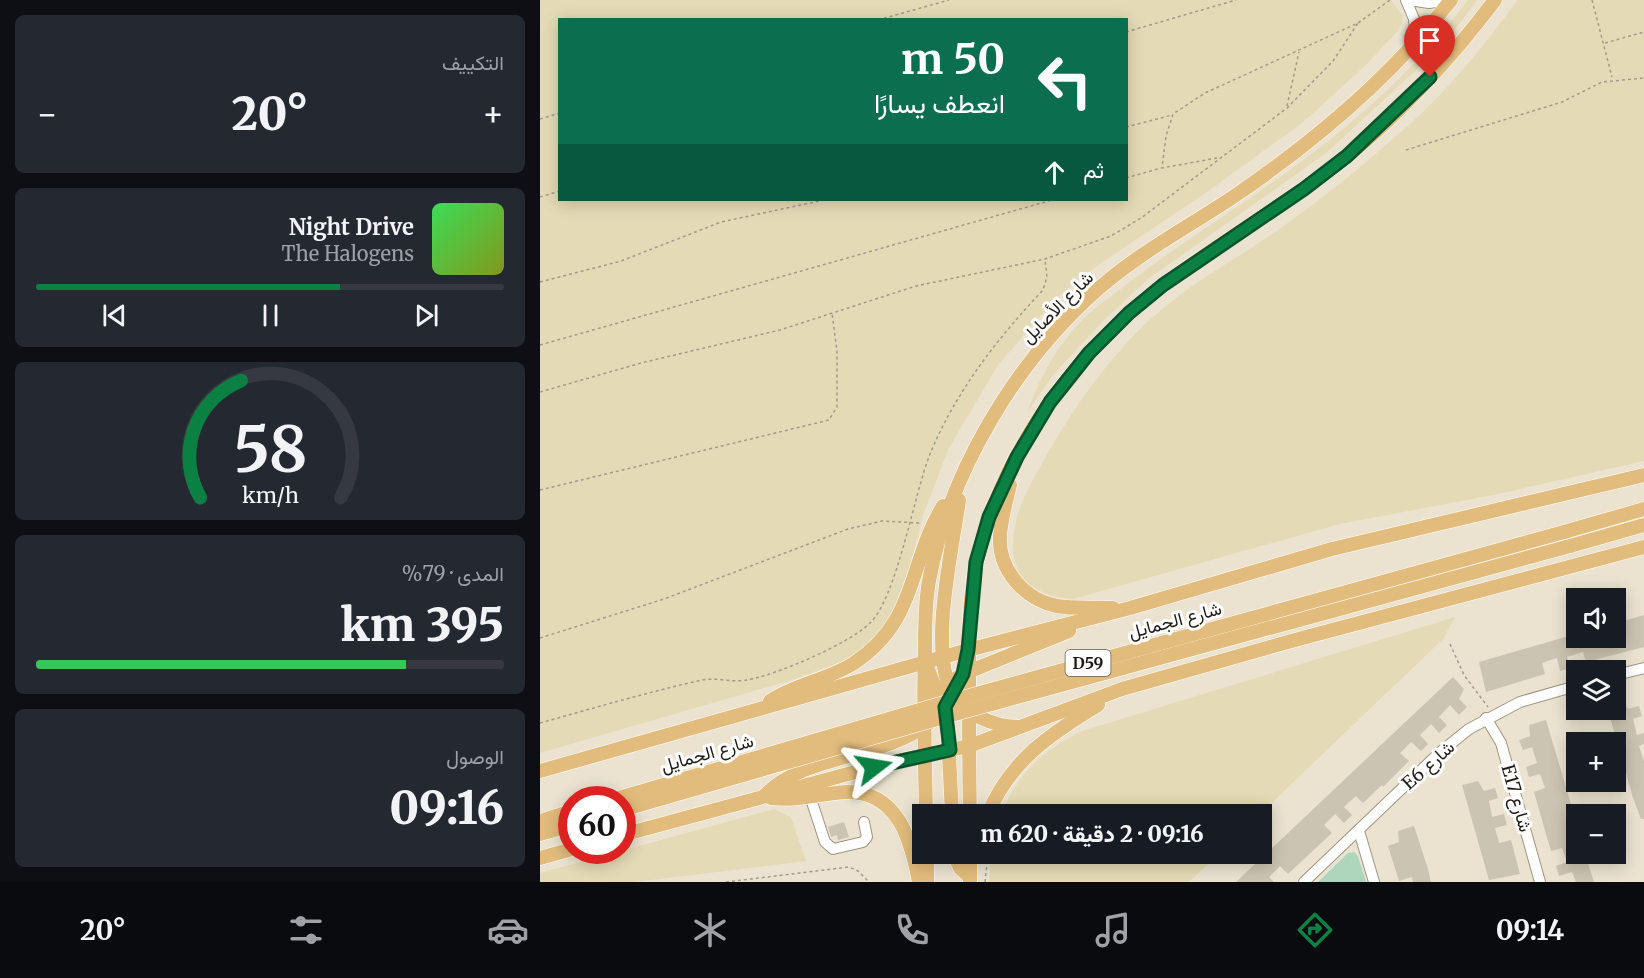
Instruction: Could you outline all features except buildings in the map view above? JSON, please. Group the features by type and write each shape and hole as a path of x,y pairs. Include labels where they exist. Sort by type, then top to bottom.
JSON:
{"main road":[{"name":"شارع الأصايل","path":"927,724 924,663 928,583 945,521 961,483 1010,389 1029,360 1062,322 1101,286 1283,161 1326,127 1416,41 1449,0"},
{"path":"970,804 969,710 966,672 976,562 989,517 1017,457 1050,402 1089,353 1129,313 1163,285 1304,189 1347,156 1415,94 1462,43 1495,0"},
{"path":"1017,457 1000,539 1002,556 1014,579 1031,596 1052,604 1130,608"},
{"name":"D59","path":"540,771 968,650 1130,608 1332,549 1644,475"},
{"path":"762,709 777,696 847,667 886,636 908,597 933,525 945,503 961,483"},
{"path":"952,804 944,657 947,576 961,483"},
{"name":"شارع الجمايل","path":"636,793 947,702 1644,509"},
{"name":"شارع الجمايل","path":"636,806 951,715 1644,525"},
{"name":"D59","path":"636,831 764,796 969,746 1122,689 1295,640 1644,547"},
{"path":"764,796 785,778 898,741 927,724 947,694 966,672 1130,608"},
{"path":"924,663 947,694 969,710 994,723 1021,727"},
{"path":"993,804 1007,778 1037,744 1122,689"},
{"path":"926,804 927,724"},
{"path":"764,796 780,799 856,793 872,797 886,806 906,830 919,882"},
{"path":"540,821 558,815"},
{"path":"540,834 558,829"},
{"path":"540,858 558,853"},
{"path":"927,864 927,882"},
{"path":"958,864 970,880"},
{"path":"970,864 970,880"},
{"path":"970,880 974,864"}],"street":[{"path":"1416,41 1414,19 1407,0 1429,3 1449,0"},
{"path":"1626,672 1644,668"},
{"name":"E6 شارع","path":"1304,882 1438,754 1489,716 1520,702 1566,689"},
{"name":"E17 شارع","path":"1489,716 1504,752 1540,882"},
{"path":"810,796 825,842 832,849 863,842 867,837 864,822"},
{"path":"1359,831 1374,882"}],"path":[{"path":"931,0 932,5"},
{"path":"885,18 949,0"},
{"path":"1128,31 1236,0"},
{"path":"1128,126 1173,114 1205,93 1299,52 1358,23 1390,0"},
{"path":"1592,0 1612,79"},
{"path":"540,392 641,363 780,330 916,286 1045,259 1111,236 1141,218 1287,108 1333,61 1358,23"},
{"path":"1604,43 1644,32"},
{"path":"1287,108 1299,52"},
{"path":"1406,150 1562,102 1592,85 1612,79 1644,78"},
{"path":"540,119 558,114"},
{"path":"1162,168 1166,136 1173,114"},
{"path":"1128,177 1162,168 1219,158"},
{"path":"540,196 558,192"},
{"path":"540,282 621,261 721,222 819,201"},
{"path":"540,345 1048,201"},
{"path":"540,723 702,680 738,681 758,677 803,661 860,631 870,623 884,602 922,474 949,414 980,364 1043,290 1047,277 1045,259"},
{"path":"540,490 829,420 837,407 837,351 832,313"},
{"path":"540,638 664,599 848,529 882,521 933,525"},
{"path":"1450,644 1464,675 1489,716"},
{"path":"985,882 986,864"},
{"path":"726,882 845,867 858,871 870,882"}],"green space":[{"path":"1354,852 1358,856 1366,882 1318,882 1348,853"}],"sand":[{"path":"540,0 1391,0 1402,15 1402,23 1397,32 1365,66 1302,123 1204,194 1101,263 1056,298 998,365 949,448 923,515 905,585 884,628 852,658 792,680 540,753"},
{"path":"1468,0 1477,0 1458,26 1414,72 1325,154 1148,279 1104,320 1053,375 1028,411 1053,357 1086,316 1164,257 1329,141 1403,75 1448,26"},
{"path":"1517,0 1644,0 1644,461 1498,494 1340,524 1073,599 1050,595 1031,585 1023,578 1014,559 1014,534 1023,500 1056,439 1080,402 1121,349 1166,306 1310,207 1410,124 1467,65"},
{"path":"1455,617 1443,639 1270,804 1006,804 1015,787 1033,765 1056,746 1082,731"},
{"path":"774,809 791,817 806,861 635,882 540,882 540,873 573,864 636,864 636,847"},
{"path":"990,864 1208,864 1189,882 989,882"}],"route":[{"path":"874,767 950,750 945,707 963,674 968,650 976,562 989,517 1017,457 1050,402 1089,353 1129,313 1163,285 1304,189 1347,156 1415,94 1430,77"}]}
